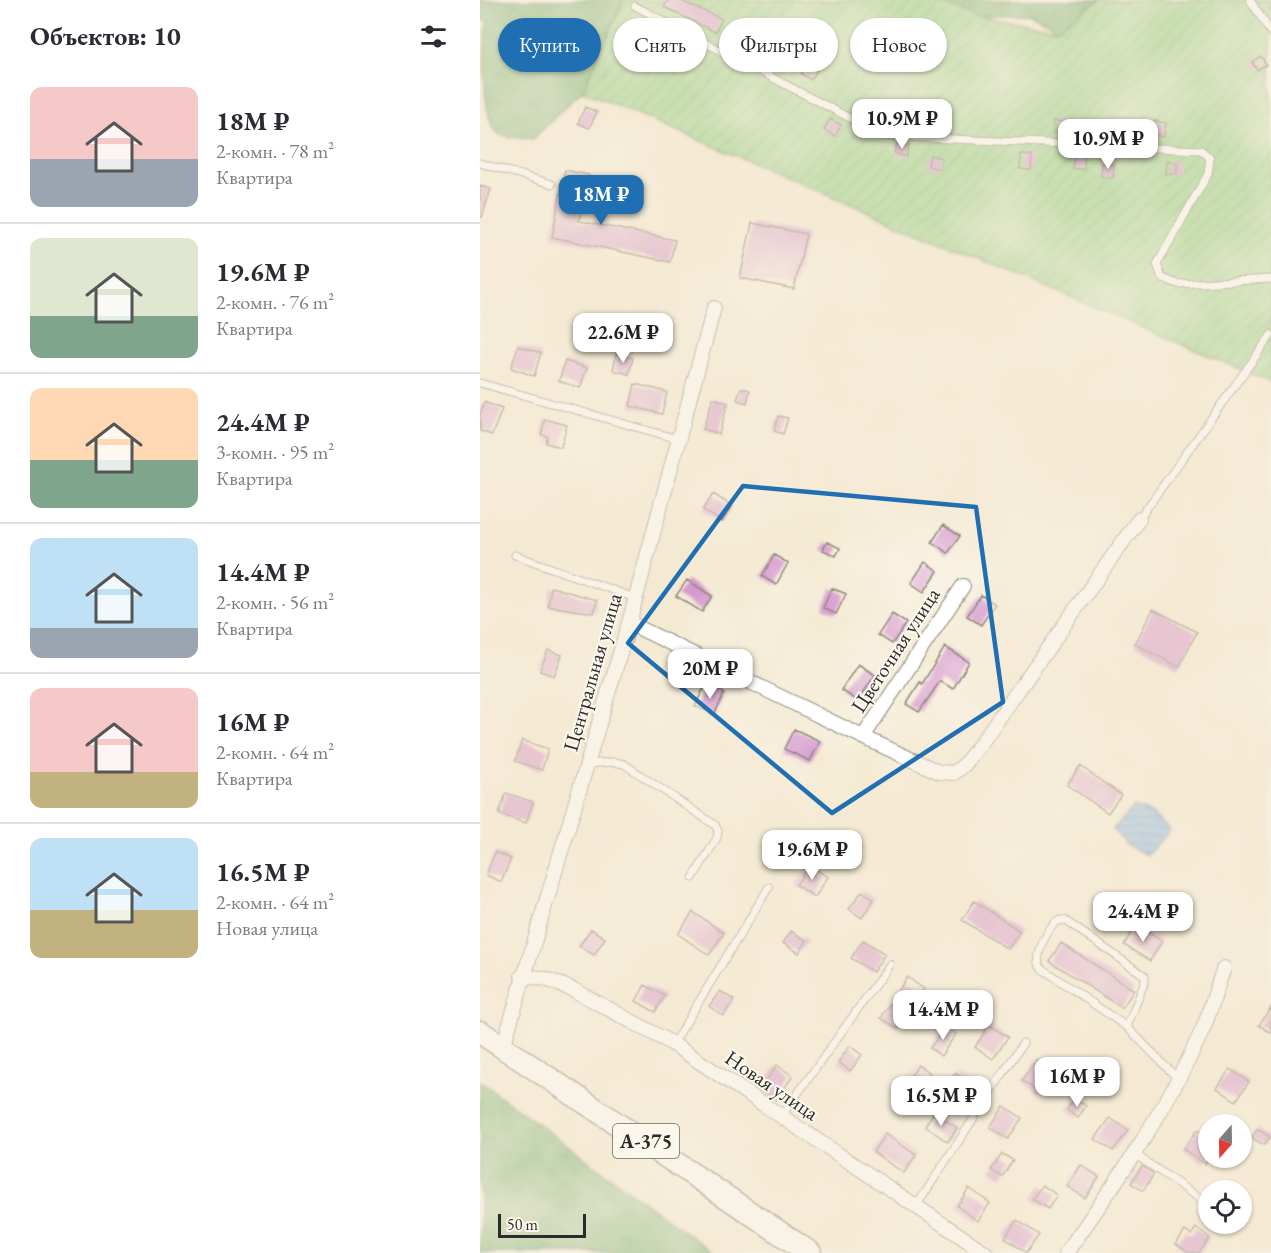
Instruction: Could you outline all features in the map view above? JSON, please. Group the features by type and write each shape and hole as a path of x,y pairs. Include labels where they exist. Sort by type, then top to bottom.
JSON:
{"highway":[{"name":"А-375","path":"480,1032 810,1253"}],"street":[{"name":"Центральная улица","path":"503,1047 522,976 629,623 714,308"},
{"path":"629,623 863,737 939,772 954,773 964,765 1139,519"},
{"name":"Цветочная улица","path":"863,737 963,586"},
{"path":"1066,1253 1136,1155 1204,1026 1224,968"},
{"name":"Новая улица","path":"522,976 546,979 574,990 673,1044 986,1253"}],"lane":[{"path":"1250,0 1271,33"},
{"path":"634,6 884,136 1201,150 1210,158 1208,174 1157,264 1162,278 1178,284 1271,279"},
{"path":"480,163 552,184"},
{"path":"1139,519 1271,335"},
{"path":"480,383 678,439"},
{"path":"515,555 635,598"},
{"path":"587,764 614,762 624,764 715,825 718,831 717,838 693,878"},
{"path":"673,1044 769,887"},
{"path":"1127,1027 1145,976 1066,921 1054,922 1038,955 1037,962 1041,968 1127,1027 1178,1079"},
{"path":"780,1117 890,964"},
{"path":"917,1205 1023,1043"},
{"path":"1136,1155 1198,1197"}],"highlighted area":[{"path":"743,486 976,507 1003,702 832,813 628,643"}],"green space":[{"path":"480,0 623,0 613,18 601,50 601,18 498,18 498,72 591,72 583,90 533,139 500,135 489,116 484,66 488,22 480,18"},
{"path":"624,0 932,0 971,15 1058,28 1100,0 1271,0 1271,382 583,91 592,72 601,72 601,51 613,24 613,72 707,72 707,18 616,18"},
{"path":"894,0 1099,0 1104,8 1067,32 1030,14 975,16 947,33 947,18 920,18"},
{"path":"480,1081 714,1253 480,1253"}],"water":[{"path":"1134,807 1151,813 1170,830 1147,855 1125,844 1113,829"}],"building":[{"path":"668,0 679,0 720,18 719,25 715,32 707,28 707,18 686,18 664,7"},
{"path":"1261,56 1266,65 1257,70 1252,62"},
{"path":"802,72 816,72 811,80 801,74"},
{"path":"585,107 597,112 589,128 578,123"},
{"path":"937,108 948,108 948,122 937,122"},
{"path":"830,119 841,125 835,136 824,130"},
{"path":"1054,121 1068,122 1067,132 1053,132"},
{"path":"1155,121 1166,123 1164,137 1153,135"},
{"path":"1125,123 1136,123 1135,136 1124,136"},
{"path":"897,143 909,146 906,157 894,153"},
{"path":"1074,154 1084,154 1084,169 1073,169"},
{"path":"930,155 942,158 939,169 928,166"},
{"path":"1021,155 1032,156 1031,170 1020,169"},
{"path":"1167,161 1177,162 1177,174 1166,174"},
{"path":"1102,163 1114,164 1113,178 1101,177"},
{"path":"565,170 589,175 579,221 675,240 670,262 552,237"},
{"path":"480,186 491,189 482,217 480,217"},
{"path":"752,223 806,234 794,289 740,278"},
{"path":"518,346 541,353 534,376 511,368"},
{"path":"616,354 633,358 629,374 613,370"},
{"path":"565,361 587,368 580,388 559,381"},
{"path":"635,384 667,392 662,414 630,406"},
{"path":"741,388 750,390 747,403 737,400"},
{"path":"713,398 728,403 719,434 703,429"},
{"path":"484,402 502,409 492,435 480,431 480,414"},
{"path":"778,416 788,418 783,434 774,431"},
{"path":"545,419 567,425 561,447 546,443 548,436 541,435"},
{"path":"713,494 732,506 722,522 703,510"},
{"path":"943,525 960,536 948,553 932,542"},
{"path":"827,542 840,548 836,556 823,550"},
{"path":"774,555 788,563 776,585 762,576"},
{"path":"925,562 938,571 924,592 911,583"},
{"path":"687,580 712,596 702,612 676,596"},
{"path":"551,587 597,600 594,613 548,606"},
{"path":"832,588 846,594 836,614 823,608"},
{"path":"981,595 995,604 981,625 967,616"},
{"path":"1153,609 1197,632 1179,667 1135,644"},
{"path":"892,614 906,623 892,644 878,635"},
{"path":"945,647 969,662 953,689 940,681 919,712 906,704 920,682 922,684"},
{"path":"548,650 562,655 554,676 540,671"},
{"path":"858,664 875,675 858,701 841,690"},
{"path":"706,684 724,693 714,715 695,706"},
{"path":"794,729 820,741 810,761 784,749"},
{"path":"522,740 548,749 542,770 515,761"},
{"path":"1080,766 1121,795 1108,813 1067,785"},
{"path":"506,793 533,802 526,823 499,814"},
{"path":"495,852 511,859 501,882 486,875"},
{"path":"809,865 828,877 815,897 796,885"},
{"path":"862,891 874,899 862,918 849,909"},
{"path":"974,901 1020,931 1008,949 962,920"},
{"path":"693,912 724,933 709,955 678,934"},
{"path":"1136,925 1162,941 1150,961 1124,945"},
{"path":"591,929 605,938 594,955 579,946"},
{"path":"791,931 807,941 799,953 783,943"},
{"path":"863,940 885,954 873,972 851,958"},
{"path":"1061,943 1134,990 1122,1008 1049,961"},
{"path":"907,977 924,989 898,1029 881,1018"},
{"path":"645,985 665,996 655,1012 636,1001"},
{"path":"720,991 734,1000 723,1016 709,1006"},
{"path":"1271,1007 1271,1033 1259,1025"},
{"path":"989,1025 1008,1037 993,1059 975,1047"},
{"path":"946,1026 956,1034 941,1056 930,1048"},
{"path":"850,1046 862,1055 850,1071 838,1062"},
{"path":"1036,1060 1055,1072 1040,1093 1022,1081"},
{"path":"777,1065 793,1076 776,1100 760,1089"},
{"path":"918,1065 930,1073 919,1089 907,1082"},
{"path":"1230,1069 1249,1082 1236,1101 1217,1088"},
{"path":"955,1073 974,1085 959,1107 941,1094"},
{"path":"1075,1098 1086,1106 1078,1118 1067,1110"},
{"path":"1004,1106 1022,1118 1008,1139 990,1127"},
{"path":"934,1112 957,1128 948,1142 925,1126"},
{"path":"1110,1118 1128,1130 1113,1151 1095,1139"},
{"path":"1257,1129 1270,1137 1264,1145 1252,1138"},
{"path":"1197,1130 1198,1131 1198,1159 1183,1149"},
{"path":"885,1134 916,1155 904,1173 873,1152"},
{"path":"1002,1154 1013,1160 1002,1177 991,1170"},
{"path":"1081,1165 1099,1177 1085,1198 1067,1186"},
{"path":"1142,1166 1154,1174 1143,1191 1131,1183"},
{"path":"1042,1185 1057,1195 1048,1209 1032,1199"},
{"path":"969,1188 990,1203 978,1221 957,1206"},
{"path":"1017,1220 1039,1235 1026,1253 1005,1238"},
{"path":"1196,1228 1198,1234 1204,1234 1210,1238 1199,1253 1189,1253 1176,1244 1185,1231 1191,1235"}]}
